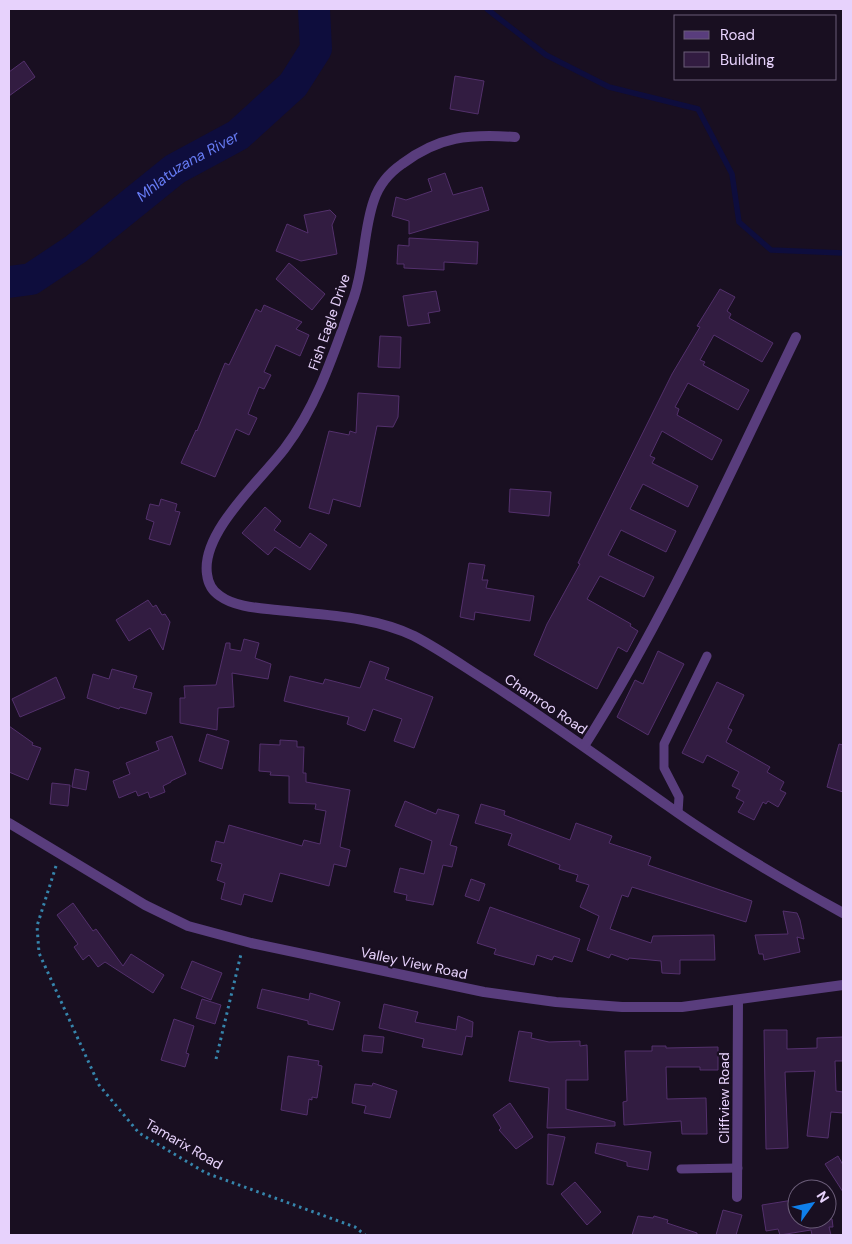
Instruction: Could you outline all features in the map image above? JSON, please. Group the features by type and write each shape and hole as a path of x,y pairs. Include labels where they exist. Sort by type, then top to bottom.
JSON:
{"street":[{"name":"Fish Eagle Drive","path":"209,583 206,568 208,552 224,523 286,447 317,396 358,284 374,199 382,182 402,163 436,143 456,138 484,135 514,137"},
{"path":"584,746 626,679 708,518 796,337"},
{"name":"Chamroo Road","path":"209,583 219,596 229,601 259,608 370,622 409,634 429,644 540,716 678,813 762,868 843,913"},
{"name":"Valley View Road","path":"9,823 145,905 188,926 244,941 484,992 556,1002 622,1007 682,1007 843,985"},
{"name":"Cliffview Road","path":"737,1197 738,1000"}],"lane":[{"path":"678,813 679,797 664,768 664,744 707,656"},
{"path":"680,1169 738,1168"}],"path":[{"name":"Tamarix Road","path":"60,854 38,926 39,953 99,1085 139,1133 206,1172 355,1227 365,1235"},
{"path":"216,1059 244,941"}],"building":[{"path":"24,61 35,77 9,96 9,72"},
{"path":"455,76 484,81 478,114 450,109"},
{"path":"445,173 453,195 482,187 489,210 409,234 409,221 392,216 396,197 406,200 432,191 428,179"},
{"path":"330,210 336,216 332,225 337,254 301,261 276,251 287,224 308,233 304,215"},
{"path":"409,238 478,242 477,264 444,262 444,270 404,268 404,264 397,264 398,245 409,246"},
{"path":"289,263 325,294 312,310 276,279"},
{"path":"720,289 735,297 727,311 731,314 729,318 773,343 762,362 714,335 700,360 705,362 703,365 749,390 738,410 688,383 675,407 679,409 677,415 722,440 712,460 662,431 650,456 655,458 652,463 698,486 688,507 643,484 630,509 676,531 666,552 621,530 608,555 654,577 644,597 600,576 587,599 631,624 630,626 638,631 627,652 618,647 597,689 534,655 547,624 580,564 578,563 672,374 700,327 697,326"},
{"path":"436,291 440,311 428,313 430,323 408,326 403,296"},
{"path":"264,305 302,322 296,329 309,335 300,356 276,345 264,372 271,375 264,389 259,387 248,414 257,418 249,435 236,429 215,477 181,463 197,431 225,363 229,365 256,309 261,312"},
{"path":"380,336 401,337 400,368 378,367"},
{"path":"358,393 399,396 398,417 393,427 377,426 360,507 333,499 329,514 309,508 329,431 349,435 350,431 356,433"},
{"path":"510,489 551,492 549,516 509,512"},
{"path":"161,499 177,504 175,511 180,512 170,545 149,539 154,522 146,519 150,504 159,506"},
{"path":"265,507 281,521 274,530 300,548 310,533 327,545 310,570 275,547 268,555 242,533"},
{"path":"469,563 485,565 482,580 488,580 486,588 534,596 530,621 475,612 474,620 460,617"},
{"path":"148,600 153,607 156,605 162,615 165,614 170,622 163,650 150,628 129,641 116,620"},
{"path":"244,639 259,643 255,658 271,664 268,679 232,673 234,707 218,708 217,730 180,723 180,698 185,698 184,686 216,685 226,643 230,643 230,649 241,651"},
{"path":"658,651 684,664 648,735 617,717 635,680 643,684"},
{"path":"370,661 389,668 385,679 433,697 414,748 394,741 402,719 373,709 365,731 347,724 349,717 284,701 290,676 323,684 325,679 360,688"},
{"path":"112,669 137,676 133,688 152,693 146,714 120,707 119,709 87,698 93,674 109,679"},
{"path":"56,677 65,698 20,717 12,699"},
{"path":"717,682 744,695 728,728 732,730 726,742 770,767 767,772 784,782 780,790 786,793 778,807 768,801 766,804 763,802 754,820 738,812 744,802 736,798 740,790 732,786 739,772 707,755 703,763 682,753"},
{"path":"9,726 33,743 32,745 41,748 28,780 9,772"},
{"path":"207,734 229,741 222,769 199,761"},
{"path":"172,736 186,774 163,786 165,792 150,798 148,792 138,796 136,791 119,798 113,781 130,774 126,763 159,750 156,742"},
{"path":"280,740 297,741 297,747 304,747 303,773 306,773 306,782 350,790 340,847 350,850 346,867 334,864 329,886 280,873 272,902 244,894 241,905 221,899 225,883 217,880 222,864 211,861 216,841 224,843 229,825 302,846 304,840 320,844 326,811 315,809 316,804 289,803 289,776 270,775 271,772 259,771 260,744 280,745"},
{"path":"839,744 843,745 843,792 827,787"},
{"path":"75,769 89,772 86,790 72,787"},
{"path":"52,783 70,785 68,806 50,804"},
{"path":"405,801 436,814 438,809 459,815 450,845 457,847 452,867 443,865 433,905 406,900 407,895 394,892 400,868 424,874 432,841 395,826"},
{"path":"481,804 505,811 504,815 570,840 576,823 612,836 609,843 651,857 648,865 752,901 746,922 632,887 628,897 622,895 610,929 651,943 653,936 714,935 715,960 680,960 680,974 662,973 661,961 629,958 628,960 611,954 609,958 587,950 599,916 580,907 589,885 576,881 578,875 559,869 560,865 508,845 512,834 475,823"},
{"path":"471,879 485,884 479,901 465,896"},
{"path":"73,903 93,931 96,929 123,966 131,954 164,975 153,993 105,962 98,967 89,955 83,960 74,947 78,944 57,915"},
{"path":"490,907 580,939 572,962 554,956 552,960 537,955 534,965 494,954 496,949 477,943"},
{"path":"783,911 797,913 800,920 804,939 797,937 800,952 764,960 763,954 759,954 755,935 788,934"},
{"path":"192,961 222,973 211,1000 181,988"},
{"path":"262,989 309,1000 310,993 340,1002 333,1030 308,1024 308,1021 257,1008"},
{"path":"202,999 221,1005 215,1024 196,1018"},
{"path":"384,1004 418,1012 415,1022 456,1030 458,1016 473,1022 472,1037 466,1036 462,1055 422,1047 424,1039 379,1028"},
{"path":"174,1019 194,1026 186,1053 189,1054 185,1067 161,1060"},
{"path":"764,1030 787,1030 787,1049 817,1048 817,1038 843,1037 843,1061 835,1061 836,1091 843,1092 843,1113 831,1112 828,1138 807,1136 815,1071 785,1072 788,1148 766,1149"},
{"path":"519,1031 532,1033 531,1038 549,1042 580,1041 580,1046 587,1045 588,1080 566,1080 566,1109 615,1122 615,1126 547,1128 549,1088 509,1081"},
{"path":"364,1035 384,1037 382,1053 362,1051"},
{"path":"652,1046 666,1046 666,1048 718,1047 718,1070 700,1070 700,1067 666,1067 667,1099 706,1098 707,1134 682,1134 681,1121 624,1125 623,1102 627,1101 625,1051 652,1051"},
{"path":"288,1056 319,1061 318,1065 322,1066 317,1098 312,1097 312,1100 309,1099 307,1115 281,1110"},
{"path":"373,1083 397,1091 390,1118 364,1113 366,1106 352,1103 355,1084 372,1086"},
{"path":"510,1103 533,1137 516,1149 499,1130 501,1128 493,1115"},
{"path":"548,1134 565,1137 553,1185 547,1184"},
{"path":"597,1143 651,1152 648,1170 627,1166 627,1162 595,1153"},
{"path":"838,1156 843,1165 843,1192 837,1183 837,1179 835,1179 825,1164"},
{"path":"575,1182 601,1212 587,1225 561,1194"},
{"path":"787,1201 787,1229 830,1229 831,1235 812,1235 811,1230 780,1235 778,1229 766,1231 762,1205"},
{"path":"723,1210 742,1215 736,1235 716,1235"},
{"path":"638,1216 653,1218 654,1216 668,1220 667,1223 697,1233 697,1235 632,1235"}],"waterway":[{"name":"Mhlatuzana River","path":"9,282 31,279 76,249 175,169 238,135 293,85 316,49 314,9"},
{"path":"487,9 546,55 609,87 698,109 732,174 739,222 771,250 843,253"}]}
